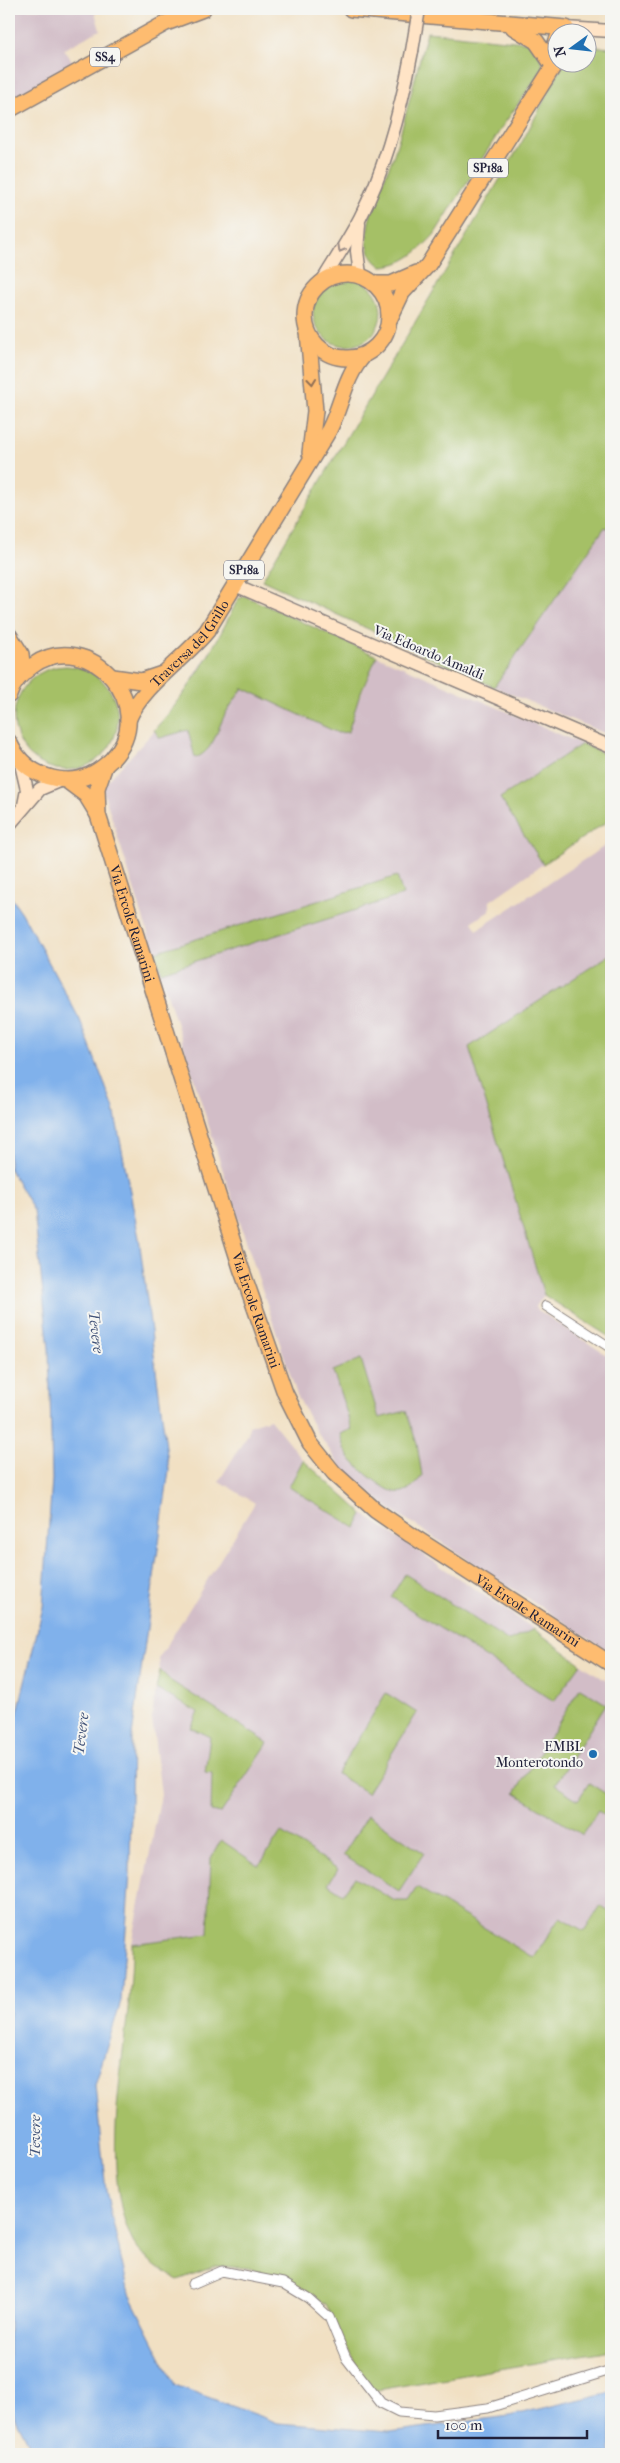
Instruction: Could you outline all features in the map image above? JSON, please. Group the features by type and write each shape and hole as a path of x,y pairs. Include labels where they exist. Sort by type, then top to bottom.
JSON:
{"main road":[{"name":"SS4","path":"9,110 166,23 203,9"},
{"path":"351,9 505,23 548,30"},
{"path":"323,280 334,275 347,273 360,275 376,284 384,294 389,306 388,330 382,341 373,350 363,356 350,358 337,357 325,352 315,343 308,332 305,318 306,304 313,291 323,280 360,217 394,127 412,51 419,9"},
{"path":"505,23 536,40 548,57"},
{"path":"598,32 611,31"},
{"name":"SP18a","path":"390,318 407,286 428,265 548,70"},
{"path":"360,217 357,251 360,275"},
{"name":"SP18a","path":"376,284 398,282 428,265"},
{"name":"Traversa del Grillo","path":"308,332 315,411 308,462"},
{"name":"Traversa del Grillo","path":"128,720 147,692 193,648 207,631 333,422 346,382 363,356"},
{"name":"Via Edoardo Amaldi","path":"235,585 611,748"},
{"path":"9,635 21,654 23,673"},
{"name":"Traversa del Grillo","path":"9,694 23,673 37,662 54,656 71,656 88,660 113,677 123,693 128,720 126,733 118,753 104,768 85,778 52,779 34,772 20,760 9,742"},
{"path":"113,677 141,681 170,669"},
{"path":"20,760 27,790 23,807"},
{"name":"Via Ercole Ramarini","path":"98,815 97,788 104,768"},
{"name":"Traversa del Grillo","path":"9,825 40,789 63,780"},
{"name":"Via Ercole Ramarini","path":"63,780 86,795 98,815 241,1268 285,1393 310,1443 334,1473 375,1510 410,1535 611,1664"}],"street":[{"path":"546,1306 611,1348"},
{"path":"192,2284 222,2271 284,2283 308,2298 329,2317 346,2358 381,2403 399,2412 434,2415 488,2408 611,2370"}],"shaded area":[{"path":"9,9 94,9 100,30 64,49 74,64 9,100"},
{"path":"605,527 611,530 611,736 494,687"},
{"path":"222,632 360,697 377,656 582,744 500,798 543,864 490,901 490,911 472,922 477,930 611,842 611,954 469,1047 544,1295 535,1308 611,1358 611,1653 386,1506 343,1469 316,1431 297,1395 222,1168 102,787 172,712"},
{"path":"270,1419 303,1460 289,1487 355,1528 363,1514 534,1629 509,1641 405,1574 391,1597 554,1701 581,1664 611,1684 611,1913 600,1906 584,1932 560,1917 535,1958 418,1888 408,1901 395,1901 355,1878 344,1894 327,1884 338,1869 317,1857 259,1866 222,1840 211,1858 208,1937 132,1944 161,1795 152,1718 156,1689 198,1713 210,1737 205,1772 212,1773 268,1743 171,1681 160,1670 159,1658 255,1503 219,1481 248,1434 249,1426"}],"green space":[{"path":"427,32 534,43 543,65 538,76 504,124 434,235 405,260 382,266 375,261 368,248 367,234 369,223 374,203 399,139"},
{"path":"598,47 611,48 611,530 605,527 494,687 262,580 522,142 559,72 598,72"},
{"path":"347,278 360,281 371,288 378,299 381,312 378,325 371,336 360,343 347,346 334,343 323,336 316,325 313,312 316,299 323,288 334,281"},
{"path":"245,596 377,656 359,697 348,732 338,733 243,688 227,711 215,738 202,755 195,758 188,730 160,738 154,730 167,716 190,684 221,634 238,599"},
{"path":"66,666 86,670 103,681 114,698 118,718 114,738 103,755 86,766 66,770 46,766 29,755 18,738 14,718 18,698 29,681 46,670"},
{"path":"582,744 611,756 611,819 543,864 500,798"},
{"path":"397,876 403,895 161,972 155,952"},
{"path":"611,954 611,1338 544,1295 469,1047"},
{"path":"361,1359 379,1418 406,1411 417,1444 422,1476 415,1484 403,1492 391,1491 370,1477 351,1459 343,1446 340,1434 352,1429 333,1371"},
{"path":"303,1460 363,1514 356,1528 289,1487"},
{"path":"405,1574 509,1641 534,1629 581,1664 554,1701 391,1597"},
{"path":"160,1670 171,1681 268,1743 221,1813 211,1811 212,1773 205,1772 210,1737 191,1728 198,1712 156,1689"},
{"path":"580,1688 606,1704 555,1785 578,1800 589,1783 611,1797 611,1819 598,1811 582,1835 515,1793"},
{"path":"386,1693 417,1713 367,1793 337,1774"},
{"path":"368,1815 424,1853 399,1891 343,1855"},
{"path":"281,1832 338,1869 328,1884 343,1894 355,1877 395,1901 408,1901 417,1887 534,1958 560,1917 584,1931 600,1906 611,1913 611,2350 371,2391 345,2345 326,2304 287,2279 248,2268 216,2266 178,2280 151,2262 134,2244 121,2205 116,2170 118,2094 131,1979 132,1944 208,1934 211,1858 221,1840 259,1866"}],"water":[{"name":"Tevere","path":"9,894 22,913 80,1020 114,1109 139,1238 169,1470 132,1736 130,1873 121,2001 95,2085 106,2191 129,2294 175,2385 278,2423 389,2432 509,2416 611,2392 611,2454 34,2454 9,2405 9,1760 12,1736 43,1607 52,1479 49,1349 34,1211 9,1168"}],"place":[{"name":"EMBL Monterotondo","path":"593,1754"}]}
